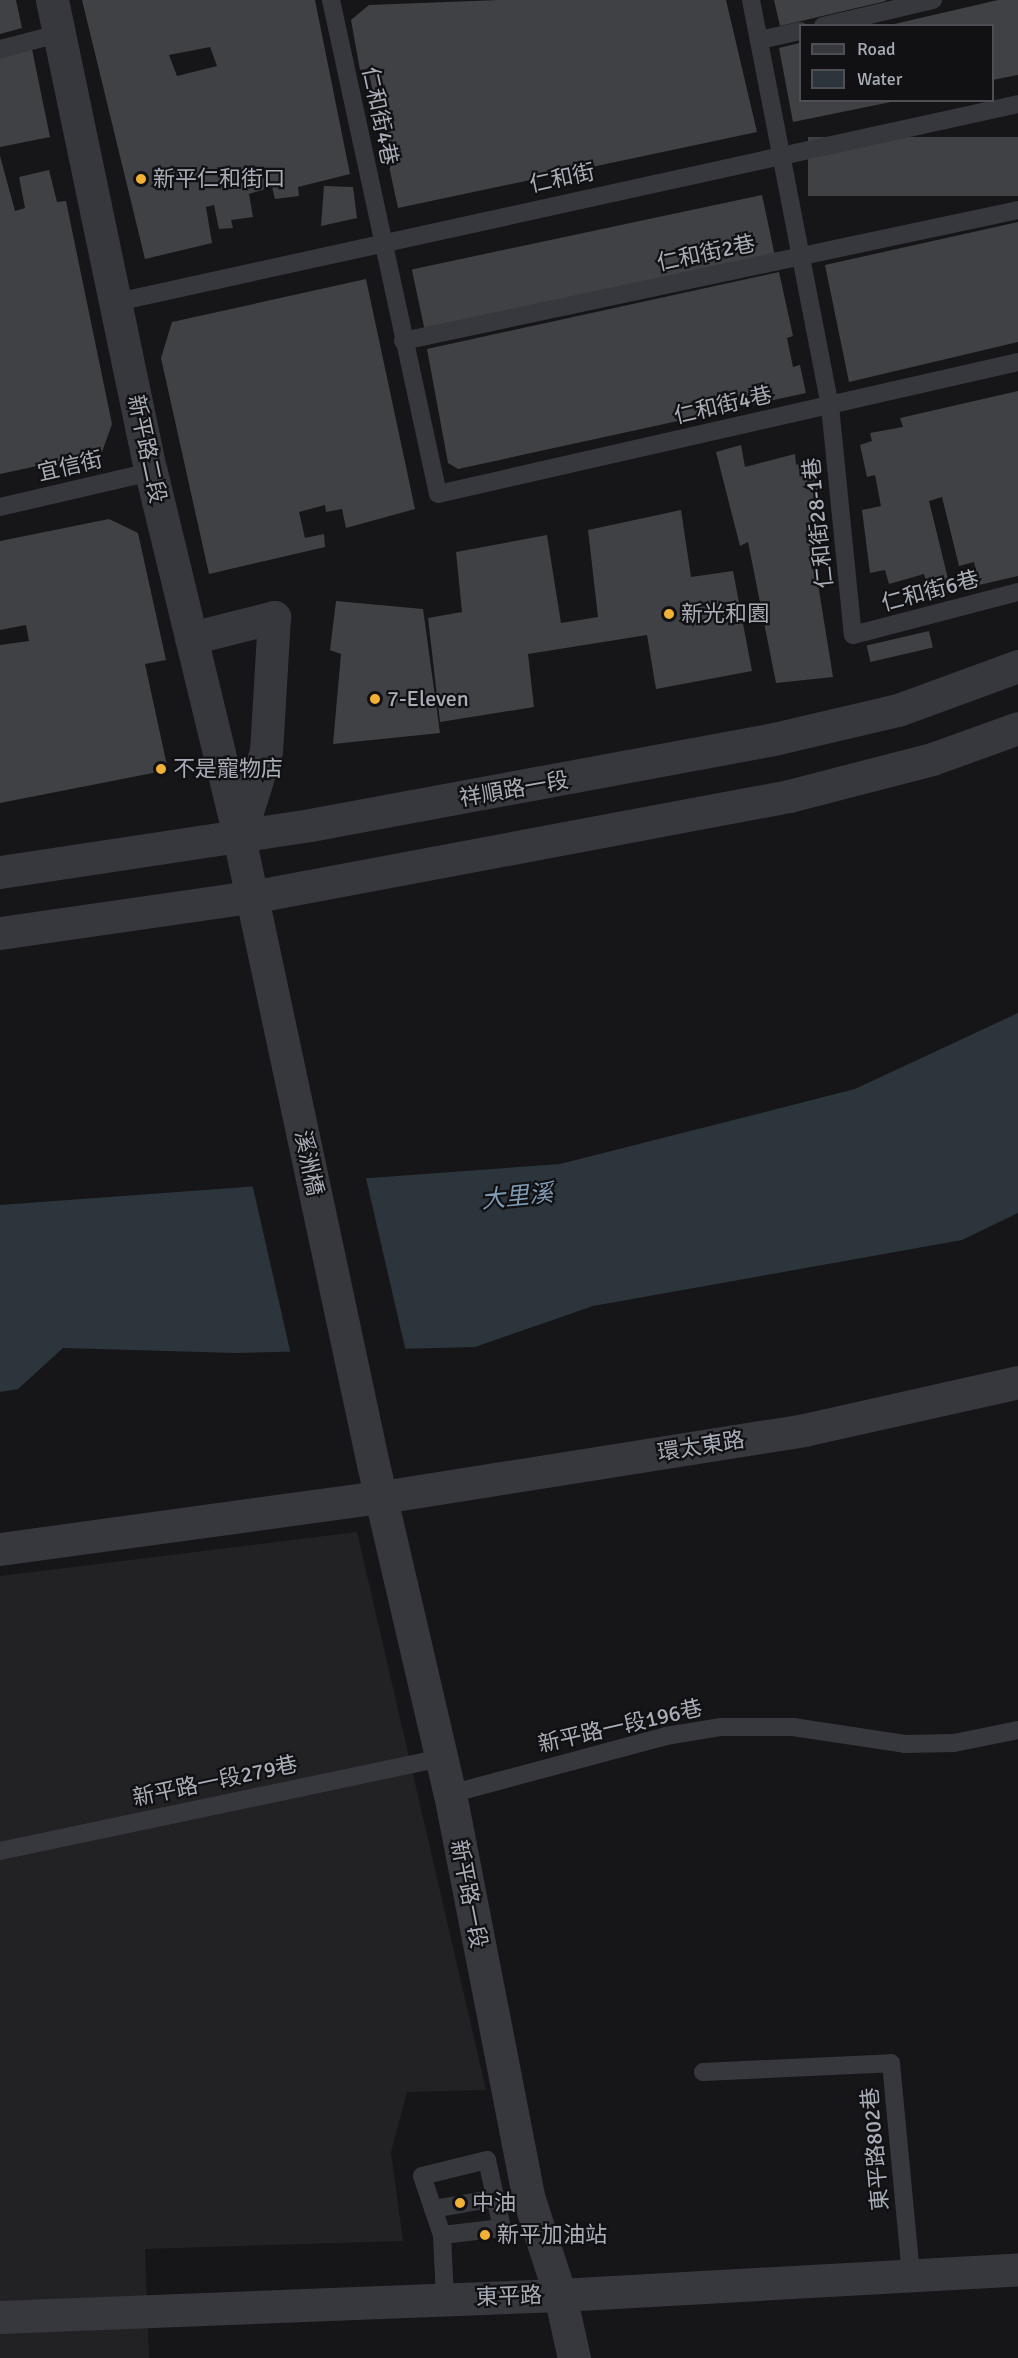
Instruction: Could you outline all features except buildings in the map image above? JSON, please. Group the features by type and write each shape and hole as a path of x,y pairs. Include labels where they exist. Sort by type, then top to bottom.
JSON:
{"street":[{"name":"新平路二段","path":"52,0 151,472 239,837 251,897"},
{"path":"191,638 274,617 266,751 239,837"},
{"name":"祥順路一段","path":"0,872 239,837 774,739 898,710 1018,666"},
{"path":"0,933 251,897 789,796 932,759 1018,728"},
{"name":"溪洲橋","path":"251,897 366,1430"},
{"name":"環太東路","path":"0,1549 382,1497 804,1430 1018,1382"},
{"name":"新平路一段","path":"366,1430 450,1794 528,2196 560,2295 574,2358"},
{"name":"東平路","path":"0,2317 560,2295 1018,2269"}],"lane":[{"name":"仁和街4巷","path":"331,0 382,242"},
{"name":"仁和街28-1巷","path":"751,0 830,406 853,635"},
{"path":"831,24 933,0"},
{"path":"760,40 799,31"},
{"path":"0,49 58,34"},
{"name":"仁和街","path":"117,302 782,154 1018,104"},
{"name":"仁和街2巷","path":"403,341 1018,210"},
{"path":"382,242 403,341"},
{"name":"仁和街4巷","path":"403,341 438,494 1018,362"},
{"name":"宜信街","path":"0,507 151,472"},
{"name":"仁和街6巷","path":"853,635 1018,592"},
{"name":"新平路一段196巷","path":"450,1794 666,1736 721,1727 793,1727 904,1744 954,1743 1018,1730"},
{"name":"新平路一段279巷","path":"0,1851 441,1758"},
{"name":"東平路802巷","path":"703,2072 891,2063 911,2275"},
{"path":"442,2235 502,2228 487,2160 422,2175 442,2235 445,2298"},
{"path":"433,2209 496,2198"}],"shaded area":[{"path":"357,1532 486,2090 407,2092 391,2152 403,2241 145,2249 149,2358 0,2358 0,1576"}],"water":[{"name":"大里溪","path":"1018,1013 1018,1213 962,1240 593,1306 475,1347 236,1353 63,1348 18,1389 0,1392 0,1205 560,1164 855,1089"}],"pier":[{"path":"365,1174 406,1352 291,1355 252,1183"}],"place":[{"name":"新平仁和街口","path":"141,179"},
{"name":"新光和園","path":"669,614"},
{"name":"7-Eleven","path":"375,699"},
{"name":"不是寵物店","path":"161,769"},
{"name":"中油","path":"460,2203"},
{"name":"新平加油站","path":"485,2235"}]}
